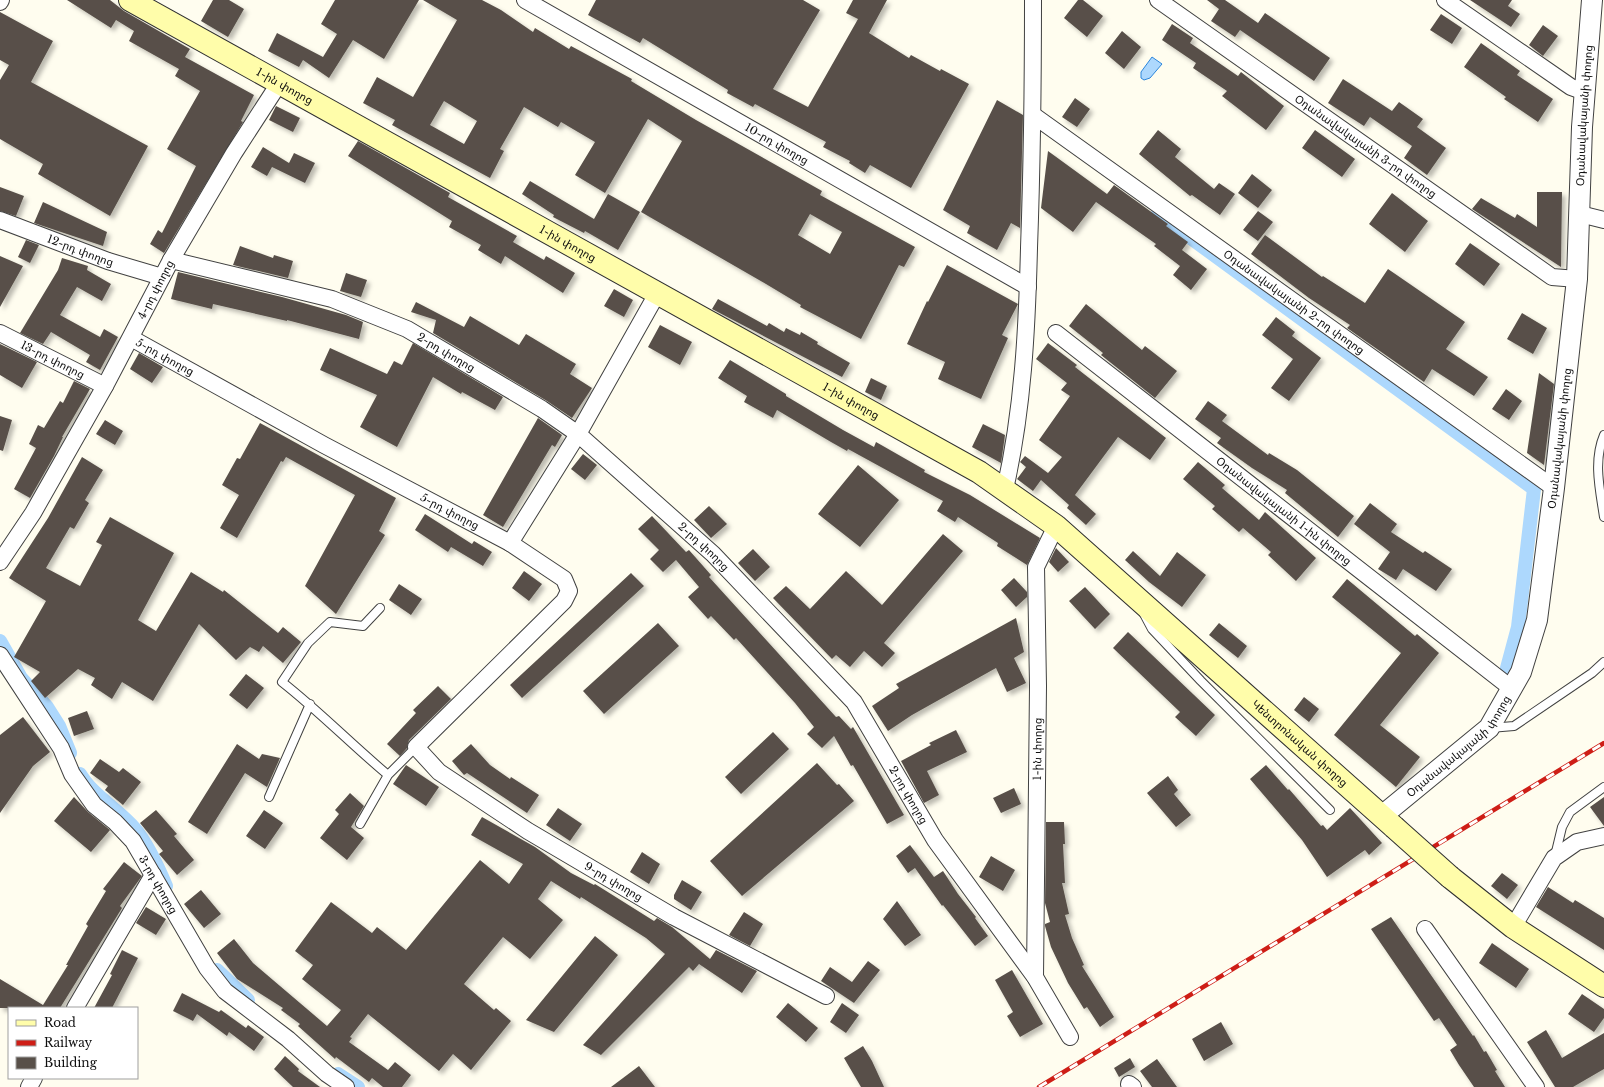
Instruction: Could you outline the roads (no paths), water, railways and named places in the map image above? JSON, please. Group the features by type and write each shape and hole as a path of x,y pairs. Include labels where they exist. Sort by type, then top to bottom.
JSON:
{"main road":[{"name":"1-ին փողոց","path":"130,0 658,292 979,472 1005,489"},
{"name":"Կենտրոնական փողոց","path":"1005,489 1056,526 1450,877 1513,927 1604,986"}],"street":[{"name":"10-րդ փողոց","path":"526,0 1028,287"},
{"path":"1005,489 1013,458 1018,420 1027,321 1033,115 1032,0"},
{"name":"Օդանավակայանի 3-րդ փողոց","path":"1158,0 1552,277 1577,279"},
{"path":"1444,0 1571,87 1585,92"},
{"name":"Օդանավակայանի փողոց","path":"1388,821 1489,728 1521,672 1537,620 1554,488 1577,279 1582,127 1585,92 1596,11"},
{"name":"4-րդ փողոց","path":"0,562 33,513 105,386 162,276 234,153 280,82"},
{"name":"Օդանավակայանի 2-րդ փողոց","path":"1033,115 1554,488"},
{"path":"1580,214 1604,220"},
{"name":"12-րդ փողոց","path":"0,220 108,261 162,276"},
{"name":"2-րդ փողոց","path":"172,260 332,299 407,329 542,409 578,434 713,554 854,702 935,840 1035,977 1070,1037"},
{"path":"510,543 578,434 658,292"},
{"name":"13-րդ փողոց","path":"0,333 105,386"},
{"name":"Օդանավակայանի 1-ին փողոց","path":"1056,333 1511,688"},
{"name":"5-րդ փողոց","path":"131,338 324,445 510,543 564,579 569,592 564,601 416,747"},
{"name":"1-ին փողոց","path":"1035,977 1038,686 1036,567 1056,526"},
{"name":"3-րդ փողոց","path":"0,655 61,748 72,774 94,805 115,822 133,841 207,968 225,991 288,1038 327,1074 346,1087"},
{"name":"9-րդ փողոց","path":"416,747 439,772 528,831 674,916 826,996"},
{"path":"1513,927 1554,858 1578,842 1604,836"},
{"path":"76,1007 153,875"},
{"path":"1425,929 1536,1087"}],"lane":[{"path":"1604,435 1600,443 1597,475 1604,517"},
{"path":"1135,596 1152,629 1330,810"},
{"path":"380,608 363,626 330,622 308,643 282,682 310,704 346,739 388,775"},
{"path":"1489,728 1514,726 1592,673 1604,662"},
{"path":"269,797 310,704"},
{"path":"360,824 388,775 416,747"},
{"path":"1554,858 1562,827 1570,812 1604,787"}],"water":[{"path":"1152,57 1162,64 1150,78 1144,80 1141,78 1141,72"}],"waterway":[{"path":"1158,214 1534,489 1518,627 1507,668"},
{"path":"0,641 21,678 47,707 59,726 70,753"},
{"path":"80,774 85,782 121,815 140,835 166,886"},
{"path":"217,970 248,1000"},
{"path":"338,1074 358,1087"}],"railway":[{"path":"1039,1087 1604,743"}]}
